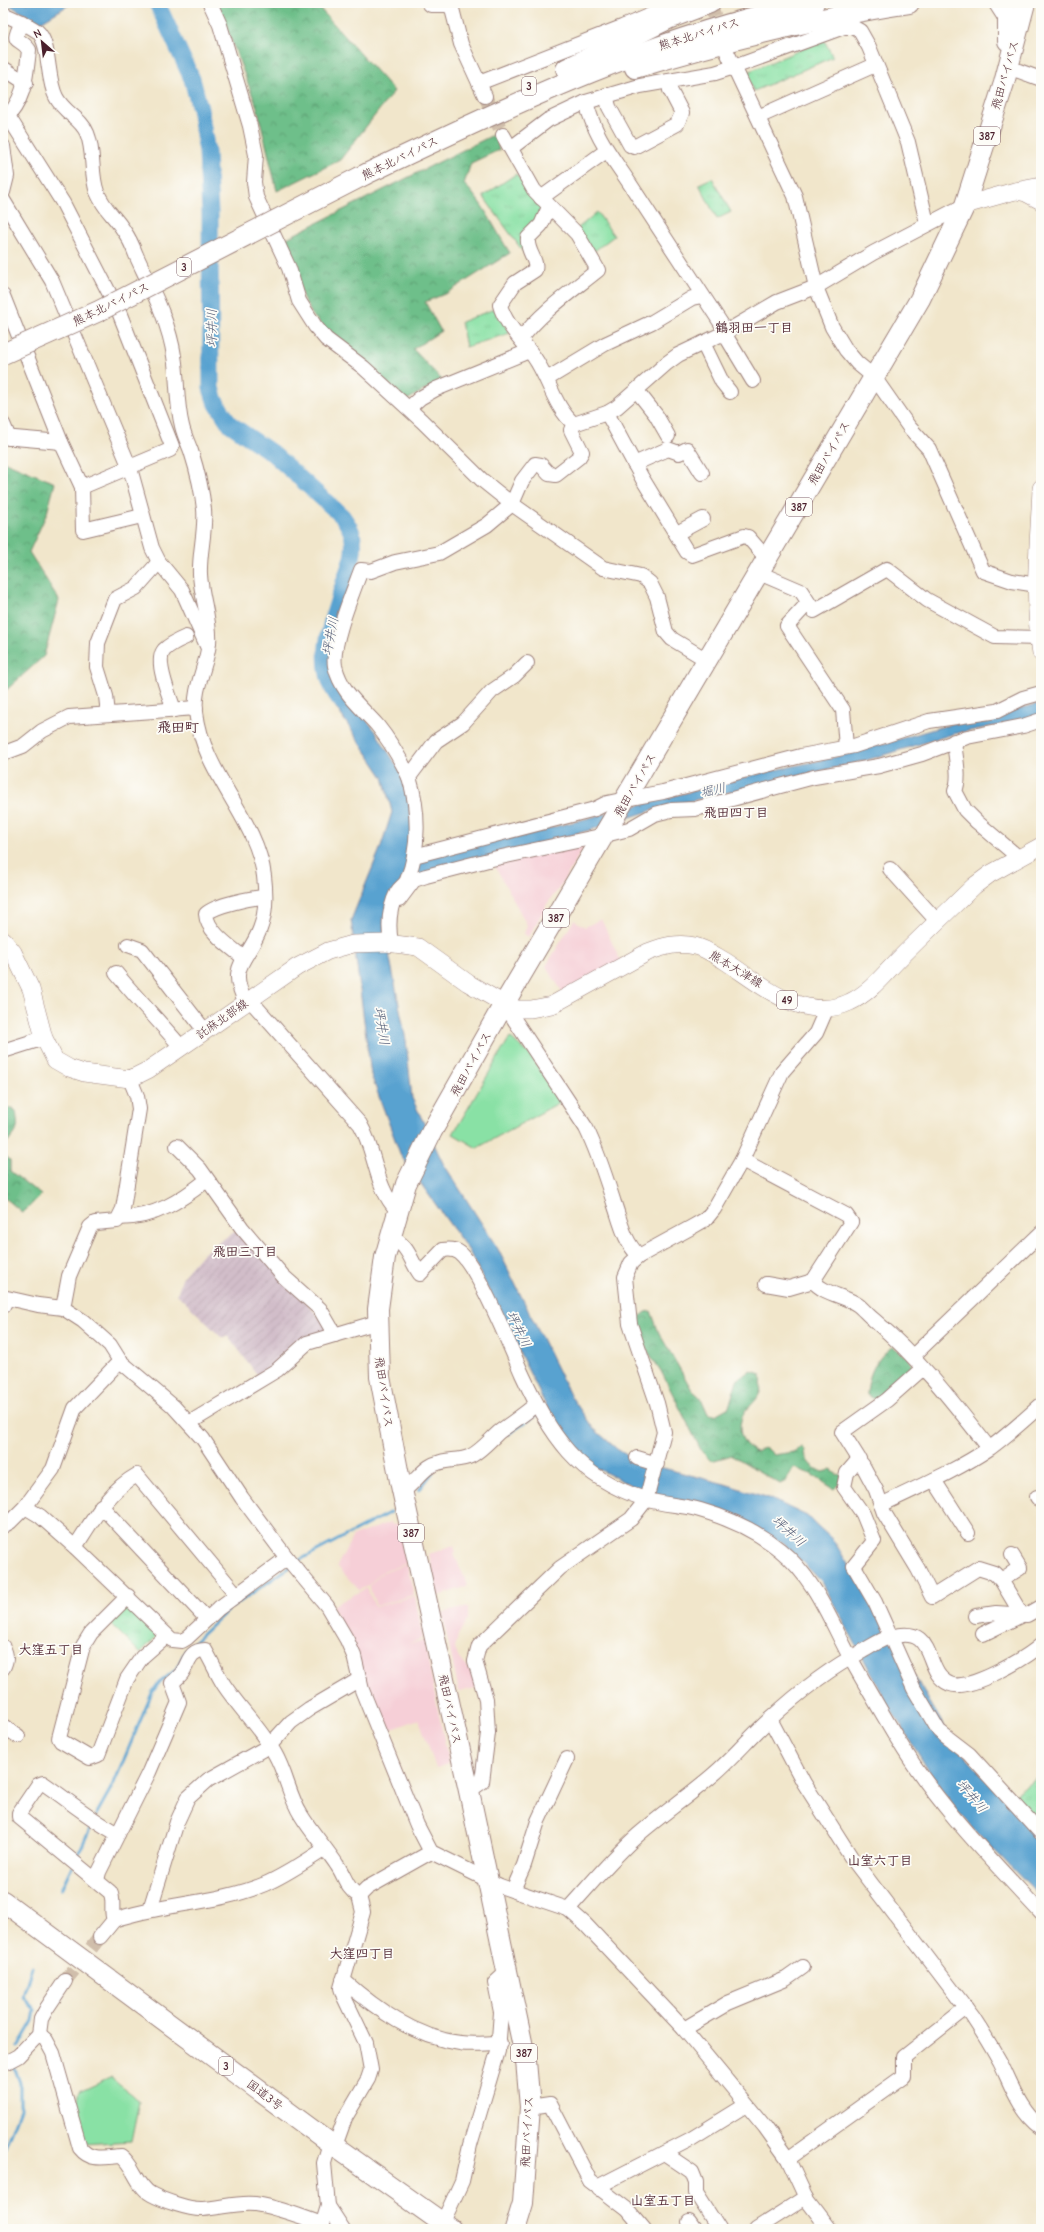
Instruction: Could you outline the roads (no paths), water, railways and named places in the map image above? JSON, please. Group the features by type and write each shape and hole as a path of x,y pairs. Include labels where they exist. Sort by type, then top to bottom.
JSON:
{"highway":[{"path":"566,69 668,19 710,3"},
{"name":"熊本北バイパス","path":"3,341 93,300 360,172 566,69 705,17 761,3"},
{"name":"熊本北バイパス","path":"3,354 99,310 360,172 517,103 659,46 708,30 814,3"},
{"path":"517,103 699,49 781,27 870,9 909,3"},
{"path":"999,3 1004,9 1009,23 1006,51 1008,67"},
{"name":"飛田バイパス","path":"515,2229 523,2203 530,2107 526,2061 469,1791 402,1492 380,1377 378,1322 385,1257 397,1210 406,1184 431,1134 504,1004 920,299 965,204 1008,67 1025,3"},
{"name":"国道3号","path":"3,1901 446,2227"},
{"path":"504,2229 513,2218 523,2193"}],"main road":[{"path":"965,204 1041,186"},
{"path":"1015,191 1026,193 1041,201"},
{"path":"1040,646 1037,585 1041,488"},
{"name":"熊本大津線","path":"504,1004 517,1009 543,1008 648,952 664,946 679,944 696,946 716,956 792,1004 826,1010 851,1002 861,995 974,886 1018,857 1041,846"},
{"path":"3,940 13,952 31,989 44,1038 55,1060 69,1068 84,1073 130,1079"},
{"name":"託麻北部線","path":"130,1079 205,1031 297,967 323,954 353,944 389,943 418,947 468,983 504,1004"}],"street":[{"path":"210,3 220,26 250,126 256,155 254,182 256,197 289,268 299,301 315,326 326,339 363,367 409,408 482,480 512,504 603,568 641,576 650,583 657,597 663,623 672,639 707,660"},
{"path":"428,3 431,5 452,4 461,44 482,89 654,13 671,3"},
{"path":"3,14 22,22 38,32 44,41 48,71 54,93 65,111 82,123 87,133 90,144 93,181 97,193 104,208 124,229 165,321 174,353 182,429 201,489 204,533 200,571 203,602 210,630 208,648 200,676 196,708 207,757 258,850 264,876 262,926 244,958 236,980 248,1001 360,1124 371,1147 385,1194 389,1202 397,1210"},
{"path":"22,22 15,36 16,41 28,50 26,83 18,100 5,119 63,203 119,312 172,446 170,450 82,487"},
{"path":"511,148 548,120 586,102 669,81 734,67 844,27 853,27 860,31 863,36 908,142 927,224"},
{"path":"727,52 795,196 816,287 829,321 846,350 857,363 874,377 909,427 929,449 983,571 1012,581 1037,585"},
{"path":"758,117 875,65"},
{"path":"1008,67 1041,79"},
{"path":"3,68 26,83"},
{"path":"606,96 610,107 630,145 634,147 677,124 682,113 670,90 669,81"},
{"path":"586,102 595,131 606,151 631,185 725,332 752,381"},
{"path":"503,135 522,170 545,202 577,234 586,246 598,270 528,329 521,339"},
{"path":"3,146 7,176 3,192"},
{"path":"574,424 563,412 547,379 500,305 515,283 535,270 536,266 528,249 528,238 541,225 545,202 606,151"},
{"path":"3,200 52,281 75,332 130,468 147,536 159,562 182,590 208,648"},
{"path":"389,943 388,926 394,901 398,890 406,881 414,858 416,836 415,806 409,777 396,752 376,725 343,688 335,665 339,635 361,570 371,571 395,562 439,552 487,525 512,504 522,481 535,464 541,465 549,474 556,475 579,457 582,452 571,430 574,424 607,413 618,407 667,363 777,302 816,287 965,204"},
{"path":"3,296 27,353 61,442 82,487 83,530 142,516"},
{"path":"547,379 605,344 652,322 692,298 702,296"},
{"path":"3,362 27,353 119,312"},
{"path":"703,343 722,382 730,392"},
{"path":"409,408 420,398 436,389 529,351"},
{"path":"637,391 656,415 668,436"},
{"path":"607,413 634,464 687,552 692,555 744,536 748,537 763,566 800,591 814,611 887,570 927,600 994,637 1040,646"},
{"path":"3,424 6,438 61,442"},
{"path":"634,464 668,449 679,452 687,449 702,473"},
{"path":"677,534 703,519"},
{"path":"108,714 106,696 97,667 98,644 115,599 136,588 159,562"},
{"path":"808,603 787,626 843,710 846,747"},
{"path":"174,710 160,667 160,658 164,650 186,636"},
{"path":"409,777 436,741 463,723 492,691 514,676 527,663"},
{"path":"414,858 595,809 607,804 662,792 801,756 846,747 929,721 997,711 1023,698 1041,693"},
{"path":"3,752 24,746 42,731 69,717 196,708"},
{"path":"394,901 399,900 414,880 426,876 499,857 629,829 655,814 671,810 695,809 814,777 879,766 922,754 954,741 1022,726 1041,720"},
{"path":"954,741 957,774 957,786 955,791 965,810 1018,857"},
{"path":"890,869 937,921"},
{"path":"244,958 215,933 208,923 206,914 210,910 237,902 264,897"},
{"path":"128,945 142,950 205,1031"},
{"path":"116,973 141,1003 166,1028 181,1047"},
{"path":"504,1004 586,1128 594,1143 622,1229 630,1246 639,1256"},
{"path":"469,1791 482,1782 488,1733 486,1699 475,1662 479,1646 560,1568 631,1519 648,1497 664,1432 657,1403 630,1324 625,1291 625,1277 631,1263 639,1256 706,1218 714,1209 742,1160 782,1072 816,1033 826,1010"},
{"path":"3,1051 44,1038"},
{"path":"120,1218 139,1109 137,1096 130,1079"},
{"path":"177,1146 200,1169 255,1244 283,1276 320,1309 335,1335"},
{"path":"742,1160 849,1217 851,1222 813,1281 789,1288 766,1284"},
{"path":"63,1308 69,1276 90,1227 95,1223 117,1221 120,1218 129,1218 169,1208 207,1180"},
{"path":"913,1356 1041,1233"},
{"path":"390,1237 401,1242 420,1274 443,1250 456,1250 462,1254 479,1281 536,1404 552,1431 568,1453 582,1466 602,1480 648,1497 702,1511 738,1525 780,1550 800,1570 816,1591 854,1656 899,1742 938,1800 1041,1913"},
{"path":"813,1281 818,1288 858,1306 913,1356 946,1392 989,1448"},
{"path":"3,1306 7,1298 38,1305 63,1308 97,1332 110,1345 120,1361 154,1389 189,1423 287,1558 316,1592 338,1625 354,1656 360,1679 384,1745 431,1852 513,1890 568,1909 585,1924 684,2029 746,2105 788,2159 806,2197 829,2229"},
{"path":"189,1423 277,1370 306,1343 324,1336 335,1335 378,1322"},
{"path":"3,1526 25,1507 53,1469 75,1408 120,1361"},
{"path":"923,1368 887,1400 842,1432 858,1455 859,1459 847,1473 844,1487 864,1514 874,1541 854,1566 875,1602 886,1639 939,1731 970,1754 1041,1833"},
{"path":"402,1492 412,1485 428,1467 446,1460 461,1459 478,1452 501,1431 522,1418 536,1404"},
{"path":"881,1505 934,1480 989,1448 1041,1405"},
{"path":"637,1458 656,1466"},
{"path":"857,1463 862,1464 886,1518 918,1569 932,1597 978,1568 994,1573 1001,1580 1022,1615"},
{"path":"76,1547 101,1506 124,1482 137,1475 237,1595"},
{"path":"934,1480 968,1533"},
{"path":"101,1506 207,1619"},
{"path":"25,1507 40,1516 76,1547 128,1596 166,1636 205,1650 224,1685 262,1732 278,1760 291,1797 301,1815 341,1871 345,1884 352,1892 359,1896 363,1912 341,1988 366,2043 371,2070 345,2118 324,2163 328,2206 322,2227 269,2206 253,2204 201,2209 166,2201 149,2193 139,2181 128,2161 121,2156 92,2158 85,2155 80,2148 53,2053 46,2040 39,2034"},
{"path":"1001,1580 1020,1568 1012,1555"},
{"path":"97,1880 98,1872 149,1772 179,1702 172,1683 182,1672 190,1656 191,1645 207,1619 287,1558"},
{"path":"128,1596 91,1633 84,1646 59,1738 61,1741 90,1758 98,1756 127,1678 142,1657 166,1636"},
{"path":"976,1616 996,1613 1027,1615 1041,1607"},
{"path":"983,1634 1022,1615"},
{"path":"568,1909 638,1835 715,1773 770,1719 833,1668 854,1656 886,1639 911,1634 922,1640 943,1679 949,1684 959,1686 972,1684 1030,1654 1041,1645"},
{"path":"3,1647 6,1657 3,1668"},
{"path":"150,1909 177,1822 188,1798 208,1780 269,1746 292,1722 339,1690 360,1679"},
{"path":"770,1719 804,1783 851,1857 966,2008 984,2034 1024,2108 1033,2121 1041,2127"},
{"path":"3,1726 18,1736"},
{"path":"513,1890 524,1865 538,1821 567,1759"},
{"path":"114,1920 112,1914 112,1895 97,1880 19,1817 19,1813 38,1785 43,1783 94,1820 118,1834"},
{"path":"100,1937 114,1920 150,1909 232,1894 265,1884 325,1849"},
{"path":"359,1896 367,1888 431,1852"},
{"path":"684,2029 728,2003 786,1979 803,1967"},
{"path":"446,2227 462,2181 470,2145 500,2043 501,2012 495,1983 507,1972"},
{"path":"343,1980 367,2001 391,2018 431,2035 460,2043 500,2043"},
{"path":"10,2061 39,2034 41,2019 65,1981"},
{"path":"788,2159 904,2076 904,2057 966,2008"},
{"path":"530,2107 550,2104 587,2175 599,2188 628,2210 644,2229"},
{"path":"599,2188 601,2185 691,2139 746,2105"},
{"path":"664,2152 692,2172 696,2182 696,2193 719,2229"},
{"path":"756,2229 806,2197"},
{"path":"328,2206 343,2229"}],"water":[{"path":"9,3 72,3 39,23 11,6"},
{"name":"堀川","path":"334,681 374,729 405,779 413,829 409,860 550,828 762,773 849,754 954,723 997,715 1041,703 1041,715 1017,722 953,734 864,761 656,809 590,830 402,881 384,928 406,1040 412,1098 443,1163 498,1249 570,1395 593,1428 617,1449 636,1461 725,1484 769,1498 807,1516 834,1541 956,1746 1041,1839 1041,1898 960,1815 932,1776 893,1713 822,1582 784,1544 735,1517 653,1496 586,1463 550,1414 469,1251 401,1156 371,1075 351,920 380,849 392,812 383,777 325,691"}],"waterway":[{"name":"坪井川","path":"157,3 192,79 200,109 207,152 210,213 211,388 215,401 230,424 272,453 342,516 352,533 353,554 331,625 326,658 328,674 333,689 343,703"},
{"path":"508,1434 538,1414"},
{"path":"419,1490 433,1472"},
{"path":"296,1562 391,1512"},
{"path":"232,1607 290,1567"},
{"path":"96,1815 114,1783 152,1693 158,1684 176,1670 186,1650 228,1610"},
{"path":"76,1859 93,1822"},
{"path":"61,1889 72,1866"},
{"path":"18,2047 33,2021 35,2010 23,1996 32,1967"},
{"path":"3,2152 20,2109 20,2083 13,2063"}],"tunnel":[{"path":"710,3 721,35"},
{"path":"485,96 503,135"},
{"path":"65,1981 100,1937"}],"district":[{"name":"鶴羽田一丁目","path":"754,327"},
{"name":"飛田町","path":"178,727"},
{"name":"飛田四丁目","path":"736,812"},
{"name":"飛田三丁目","path":"245,1251"},
{"name":"大窪五丁目","path":"51,1649"},
{"name":"山室六丁目","path":"880,1860"},
{"name":"大窪四丁目","path":"362,1953"},
{"name":"山室五丁目","path":"663,2200"}]}
